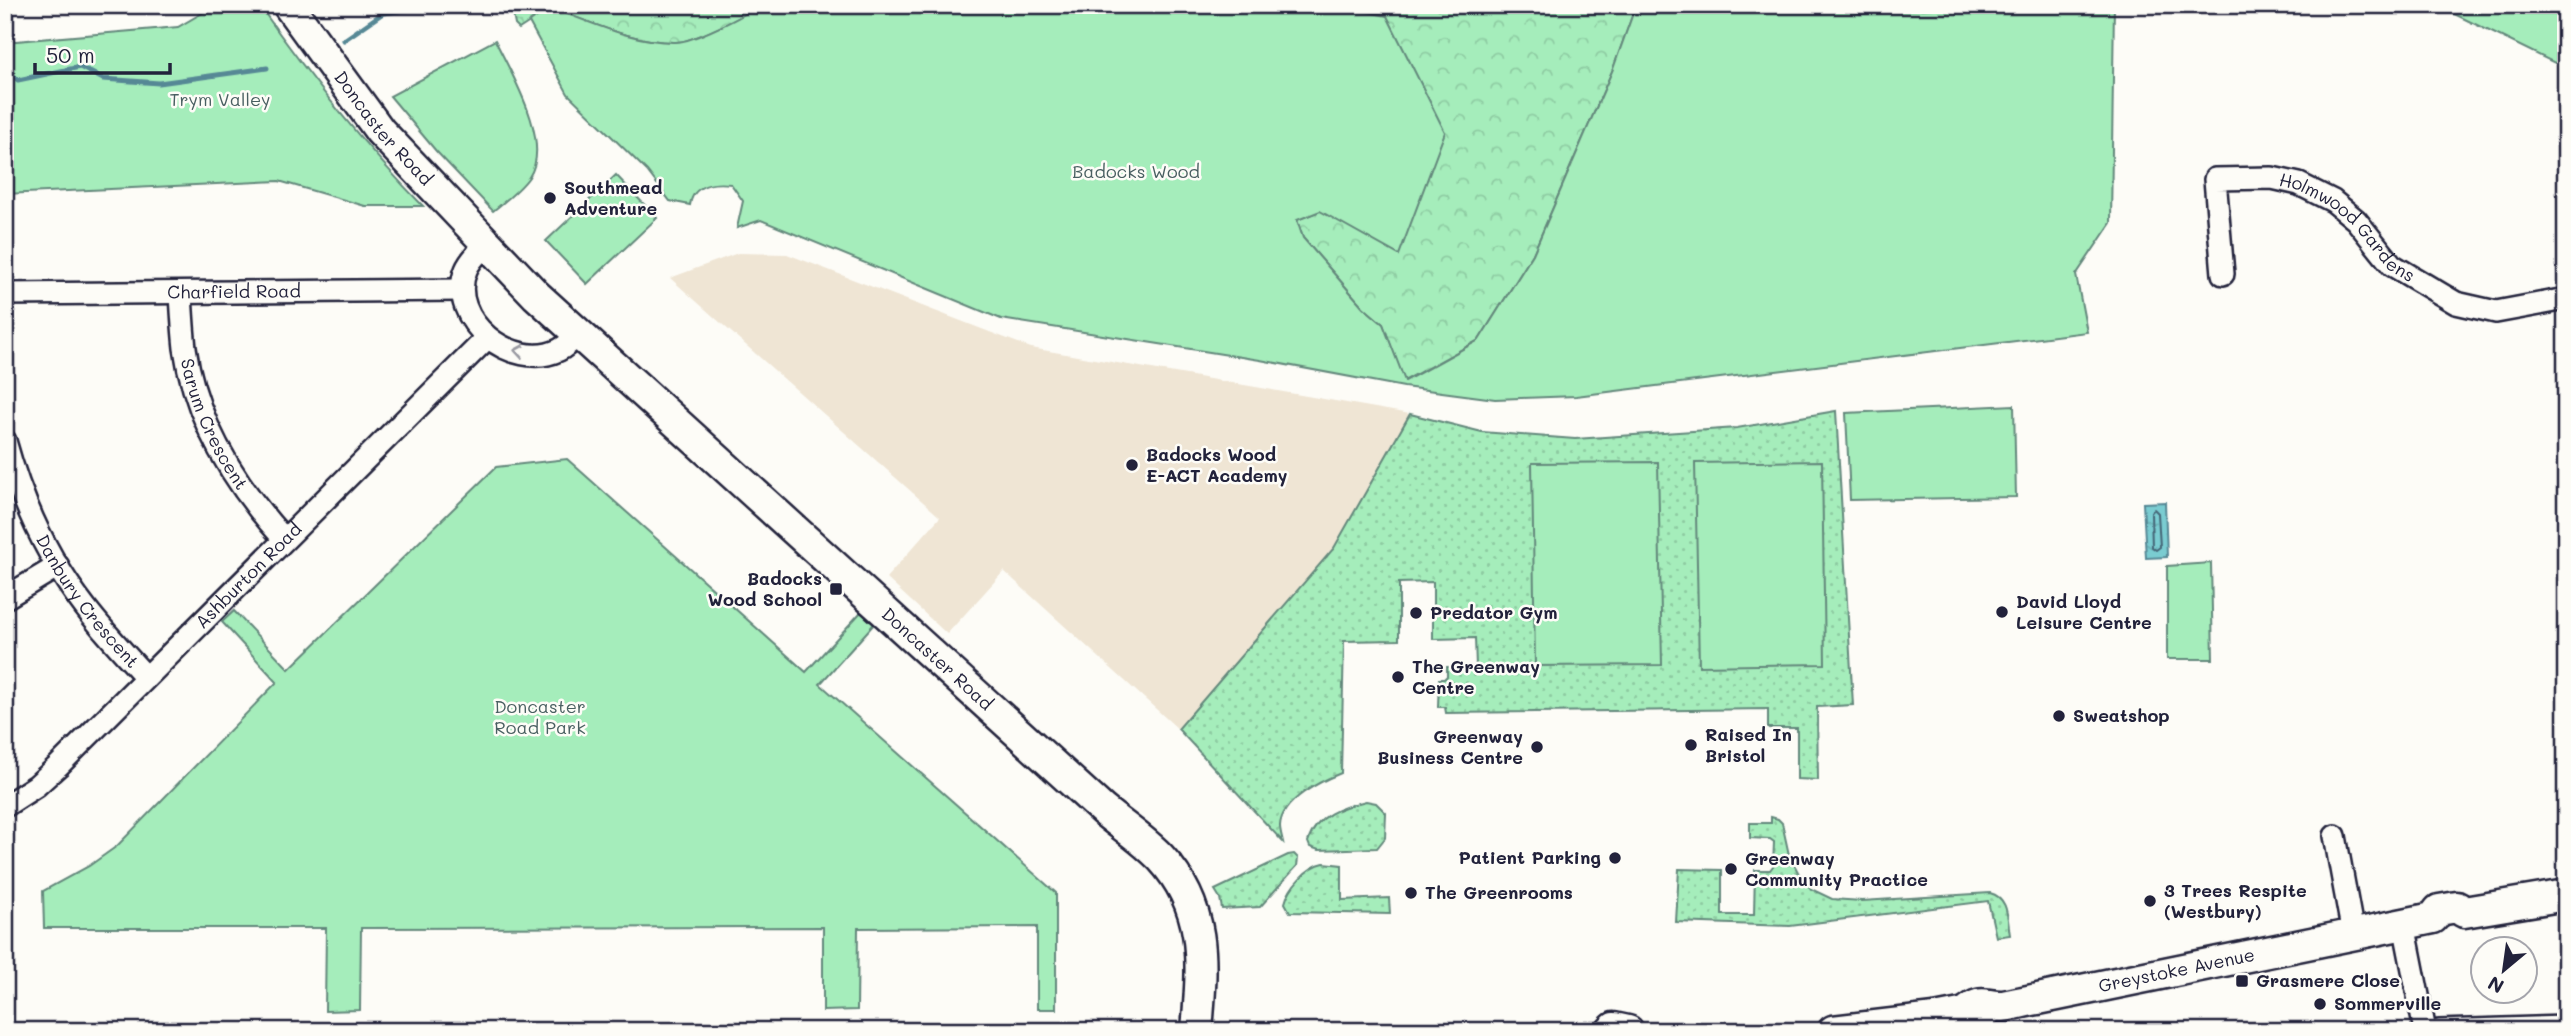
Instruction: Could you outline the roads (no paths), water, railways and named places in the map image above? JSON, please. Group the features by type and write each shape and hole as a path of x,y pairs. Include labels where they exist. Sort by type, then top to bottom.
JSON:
{"street":[{"name":"Doncaster Road","path":"288,5 380,131 536,295 1103,810 1161,858 1189,900 1202,944 1196,1031"},
{"name":"Holmwood Gardens","path":"2223,274 2215,178 2272,178 2299,184 2333,201 2356,220 2392,265 2456,303 2496,312 2566,299"},
{"path":"486,244 469,263 462,290 471,316 488,338 513,351 539,354 560,349 580,333"},
{"name":"Charfield Road","path":"5,294 462,290"},
{"name":"Sarum Crescent","path":"181,294 185,348 201,409 219,449 242,487 284,539"},
{"name":"Ashburton Road","path":"5,806 36,786 58,766 488,338"},
{"name":"Danbury Crescent","path":"5,441 32,515 58,566 85,607 146,677"},
{"path":"5,598 58,566"},
{"path":"2335,836 2353,934"},
{"name":"Greystoke Avenue","path":"1833,1031 1937,1025 1966,1013 1974,1006 1990,1003 1999,1006 2433,918 2440,923 2459,920 2464,912 2566,895"},
{"path":"2404,925 2425,1031"},
{"path":"2439,1031 2566,1027"},
{"path":"1611,1031 1614,1028 1628,1031"}],"water":[{"path":"2165,502 2167,557 2146,558 2143,503"}],"waterway":[{"path":"344,40 383,13 444,5"},
{"path":"5,69 18,80 80,67 103,79 159,83 267,68"}],"place":[{"name":"Southmead Adventure","path":"550,198"},
{"name":"Badocks Wood E-ACT Academy","path":"1132,465"},
{"name":"Badocks Wood School","path":"836,589"},
{"name":"David Lloyd Leisure Centre","path":"2002,612"},
{"name":"Predator Gym","path":"1416,613"},
{"name":"The Greenway Centre","path":"1398,677"},
{"name":"Sweatshop","path":"2059,716"},
{"name":"Raised In Bristol","path":"1691,745"},
{"name":"Greenway Business Centre","path":"1537,747"},
{"name":"Patient Parking","path":"1615,858"},
{"name":"Greenway Community Practice","path":"1731,869"},
{"name":"The Greenrooms","path":"1411,893"},
{"name":"3 Trees Respite (Westbury)","path":"2150,901"},
{"name":"Grasmere Close","path":"2242,981"},
{"name":"Sommerville","path":"2320,1004"}],"park label":[{"name":"Trym Valley","path":"220,100"},
{"name":"Badocks Wood","path":"1136,172"},
{"name":"Doncaster Road Park","path":"540,717"}]}
